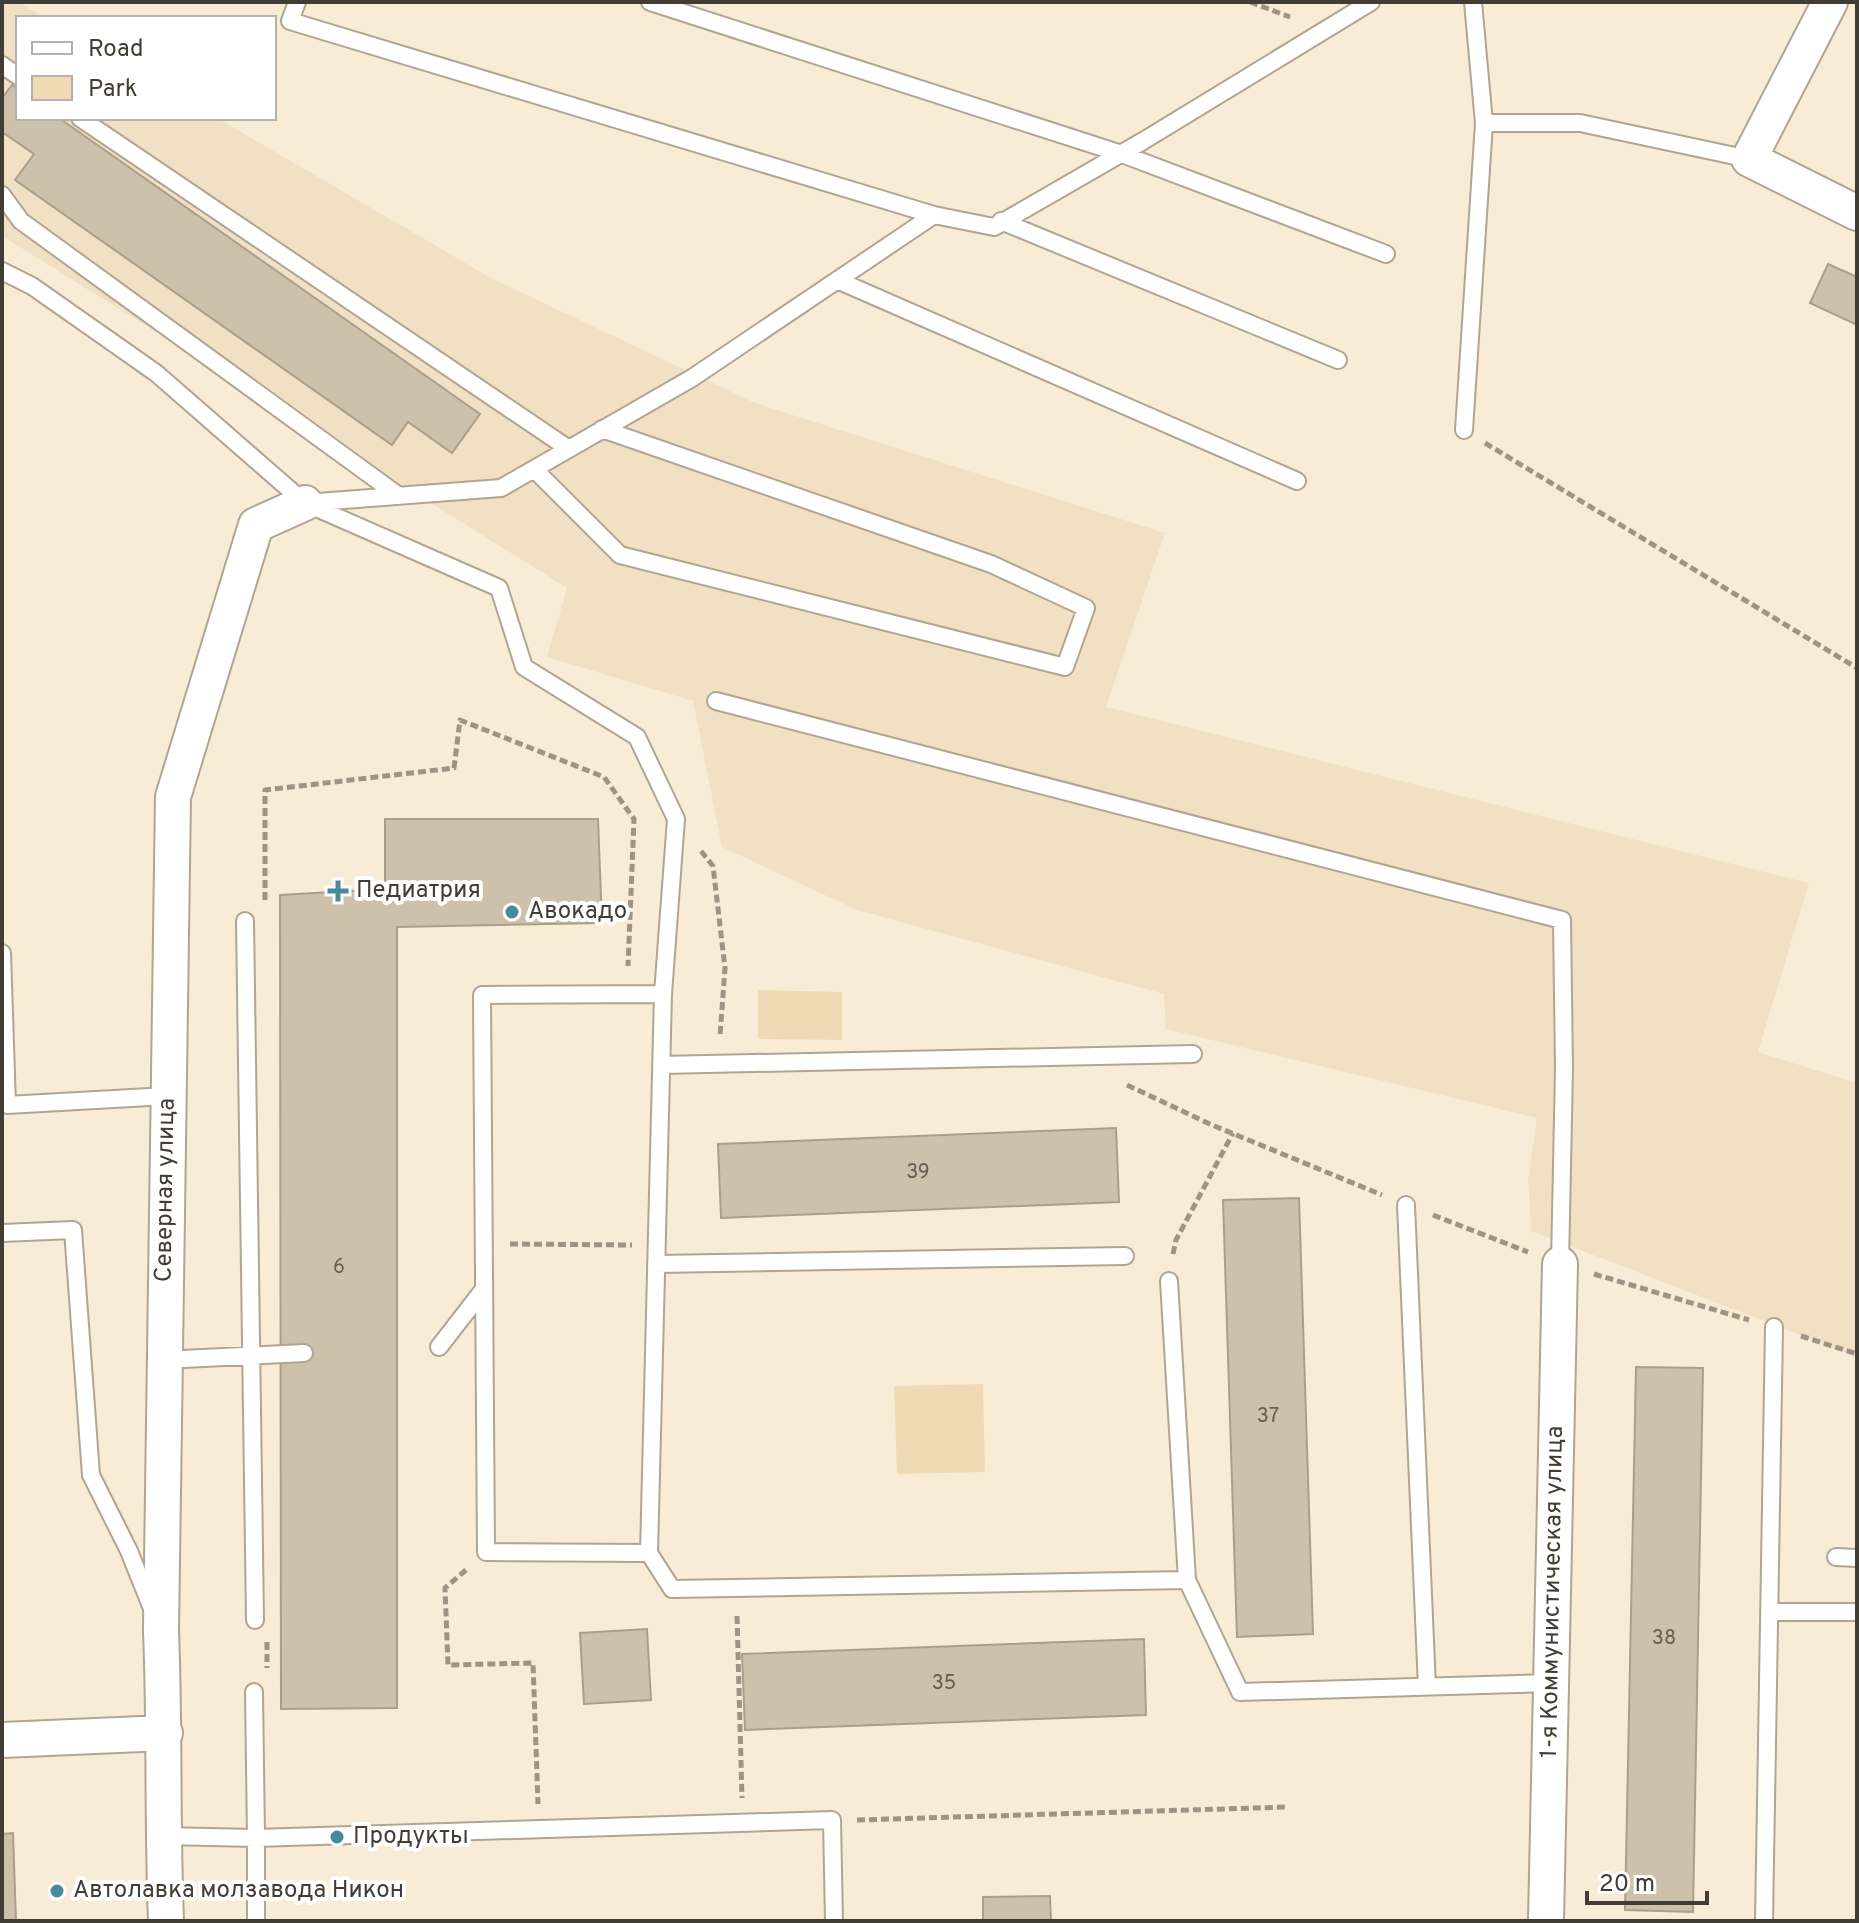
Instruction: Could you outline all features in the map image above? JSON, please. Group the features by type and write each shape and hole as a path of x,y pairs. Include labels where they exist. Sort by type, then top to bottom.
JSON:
{"street":[{"path":"1830,2 1749,159 1857,213"},
{"name":"Северная улица","path":"166,1921 161,1631 173,797 256,525 305,503"},
{"name":"1-я Коммунистическая улица","path":"1546,1921 1560,1264"},
{"path":"2,1740 165,1733"}],"lane":[{"path":"297,2 290,21 934,215 994,227 1122,154 1371,2"},
{"path":"650,2 1122,154 1386,254"},
{"path":"1464,430 1484,123 1473,2"},
{"path":"83,120 569,449"},
{"path":"1484,123 1580,123 1749,159"},
{"path":"2,195 21,221 399,496"},
{"path":"305,503 501,488 692,378 934,215"},
{"path":"1001,221 1338,360"},
{"path":"2,271 32,286 156,373 305,503 499,588 524,667 637,737 676,819 663,994 649,1553 672,1589 1187,1580"},
{"path":"837,280 1297,481"},
{"path":"534,469 620,555 1065,667 1086,608 991,564 602,429"},
{"path":"716,701 1562,920 1564,1068 1560,1264"},
{"path":"245,921 255,1620"},
{"path":"2,953 7,1105 167,1096"},
{"path":"649,1553 486,1552 482,995 663,994"},
{"path":"661,1065 1193,1054"},
{"path":"1406,1205 1427,1687"},
{"path":"2,1233 73,1230 91,1475 129,1551 161,1631"},
{"path":"656,1264 1125,1256"},
{"path":"1169,1281 1187,1580 1240,1692 1551,1683"},
{"path":"439,1347 484,1289"},
{"path":"1764,1921 1774,1327"},
{"path":"163,1360 304,1353"},
{"path":"1836,1557 1857,1558"},
{"path":"1769,1612 1857,1612"},
{"path":"254,1692 256,1921"},
{"path":"163,1836 256,1838 832,1820 834,1921"}],"path":[{"path":"1250,2 1323,30"},
{"path":"1464,430 1857,668"},
{"path":"265,916 265,790 454,768 460,720 604,777 634,819 627,994"},
{"path":"676,819 713,866 725,968 718,1064"},
{"path":"1177,1108 1212,1125"},
{"path":"1176,1240 1233,1133"},
{"path":"483,1244 657,1245"},
{"path":"1560,1264 1857,1354"},
{"path":"486,1552 445,1588 448,1665 533,1663 539,1829"},
{"path":"736,1588 742,1823"},
{"path":"267,1636 267,1674"},
{"path":"832,1820 1288,1807"}],"shaded area":[{"path":"2,2 18,2 42,16 16,16 16,120 220,120 491,278 755,403 1165,533 1106,707 1809,883 1758,1052 1857,1083 1857,1357 1531,1231 1528,1179 1537,1118 1166,1029 1164,994 857,910 722,847 693,701 547,657 567,588 2,236"}],"green space":[{"path":"758,990 842,992 842,1040 758,1039"},
{"path":"983,1384 985,1472 897,1474 894,1386"}],"building":[{"path":"12,85 16,88 16,120 62,120 480,414 452,453 408,422 392,445 15,180 34,154 2,132 2,98"},
{"path":"1828,264 1857,277 1857,325 1810,303"},
{"path":"385,819 598,819 602,923 397,927 397,1708 281,1709 280,895 385,889"},
{"path":"1116,1128 1119,1202 721,1218 718,1144"},
{"path":"1299,1198 1313,1634 1237,1637 1223,1200"},
{"path":"1636,1367 1703,1368 1693,1912 1625,1910"},
{"path":"647,1629 651,1700 584,1704 580,1633"},
{"path":"1144,1639 1146,1715 745,1730 742,1654"},
{"path":"13,1833 16,1921 2,1921 2,1834"},
{"path":"1050,1896 1051,1921 983,1921 983,1897"}],"place":[{"name":"Педиатрия","path":"338,891"},
{"name":"Авокадо","path":"512,912"},
{"name":"Продукты","path":"337,1837"},
{"name":"Автолавка молзавода Никон","path":"57,1891"}]}
